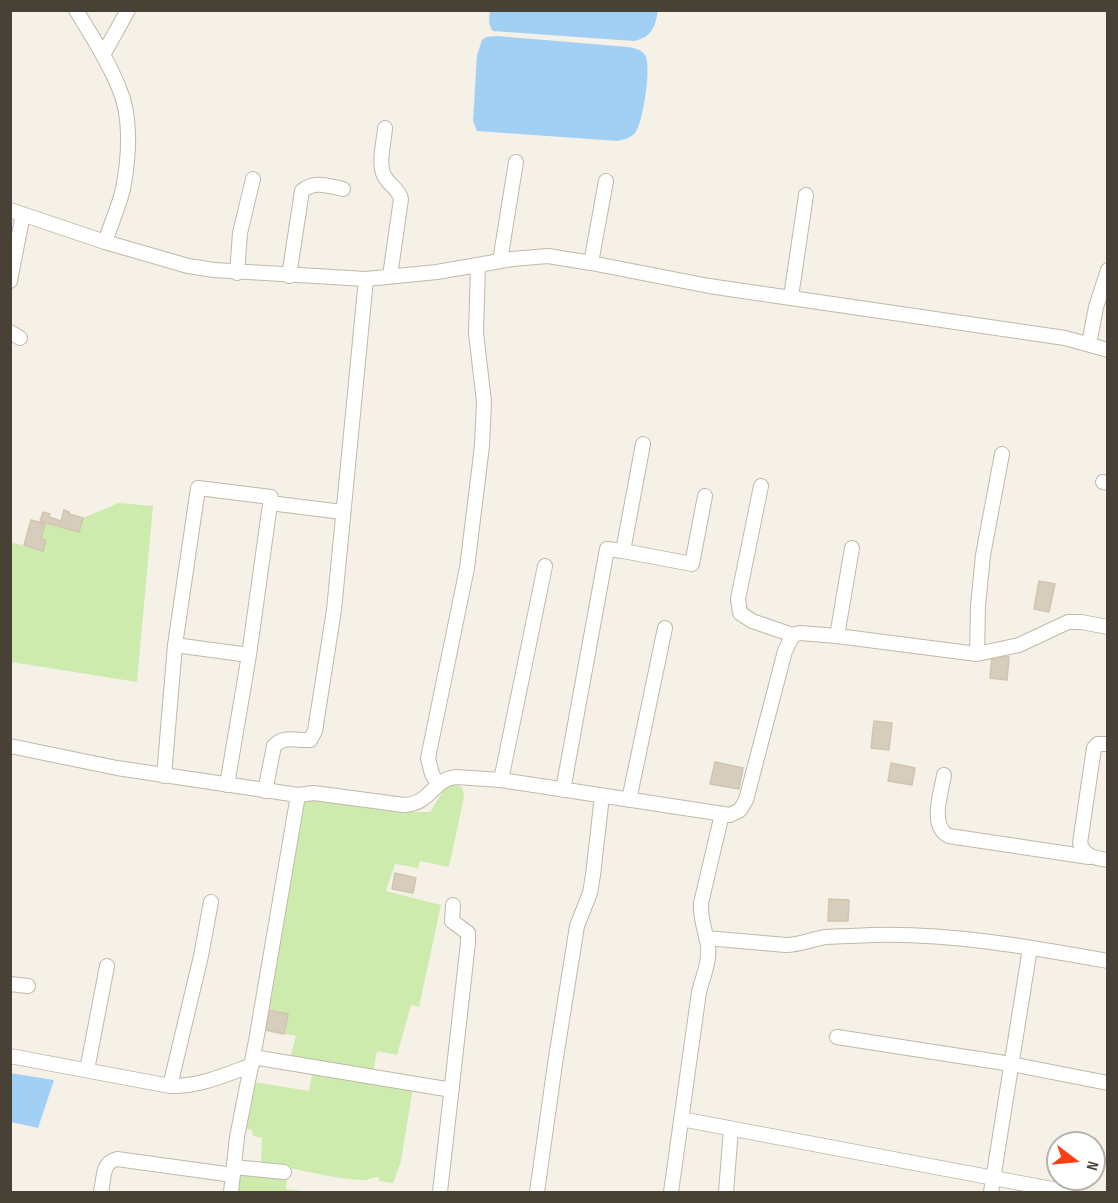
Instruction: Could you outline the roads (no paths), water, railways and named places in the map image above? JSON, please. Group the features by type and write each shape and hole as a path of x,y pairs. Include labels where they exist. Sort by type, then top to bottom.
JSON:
{"street":[{"path":"76,10 103,55 120,90 128,135 123,190 105,242"},
{"path":"103,55 129,10"},
{"path":"385,129 382,174 400,193 401,199 390,276"},
{"path":"500,261 516,162"},
{"path":"237,273 240,233 253,179"},
{"path":"591,263 606,182"},
{"path":"289,276 302,191 314,184 343,189"},
{"path":"791,297 806,195"},
{"path":"10,281 17,212 105,242 188,266 237,273 366,279 437,272 500,261 548,256 709,286 1065,338 1107,350"},
{"path":"438,785 430,769 428,758 467,568 482,446 483,402 476,333 478,265"},
{"path":"1089,344 1107,270"},
{"path":"265,791 274,746 285,739 310,740 315,731 334,610 366,279"},
{"path":"622,551 643,444"},
{"path":"977,654 978,606 983,555 1002,454"},
{"path":"761,486 738,599 740,613 752,621 793,635 800,633 837,636 977,654 1019,645 1068,622 1107,627"},
{"path":"164,776 175,645 198,488 271,496 249,655 227,785"},
{"path":"562,790 607,549 692,564 705,496"},
{"path":"270,503 342,512"},
{"path":"837,636 852,548"},
{"path":"501,780 545,566"},
{"path":"629,800 665,628"},
{"path":"10,746 164,776 298,795 314,793 411,805 426,798 438,785 451,778 501,780 722,814 736,813 746,800 785,651 793,635"},
{"path":"175,645 249,655"},
{"path":"1089,857 1083,852 1080,843 1091,760 1094,748 1098,744 1107,744"},
{"path":"944,775 937,820 943,833 949,836 1107,860"},
{"path":"231,1192 237,1137 298,795"},
{"path":"537,1192 577,926 590,893 593,875 602,796"},
{"path":"671,1192 699,992 708,961 706,938 700,915 701,903 722,814"},
{"path":"170,1086 201,956 211,902"},
{"path":"440,1192 468,943 468,933 452,921 453,905"},
{"path":"706,938 786,945 799,945 824,938 897,936 956,938 1107,961"},
{"path":"992,1185 1030,948"},
{"path":"87,1070 107,966"},
{"path":"10,984 28,986"},
{"path":"837,1037 1011,1064 1107,1083"},
{"path":"10,1056 170,1086 200,1084 252,1061 452,1090"},
{"path":"681,1119 992,1185 1068,1192"},
{"path":"726,1192 731,1129"},
{"path":"101,1192 106,1164 117,1159 233,1171 284,1172"}],"water":[{"path":"490,10 658,11 652,31 645,37 634,41 493,31 489,19"},
{"path":"486,37 628,47 642,51 648,70 646,94 635,133 618,141 477,131 473,121 477,55 482,40"},
{"path":"10,1073 54,1080 38,1128 11,1122"}]}
